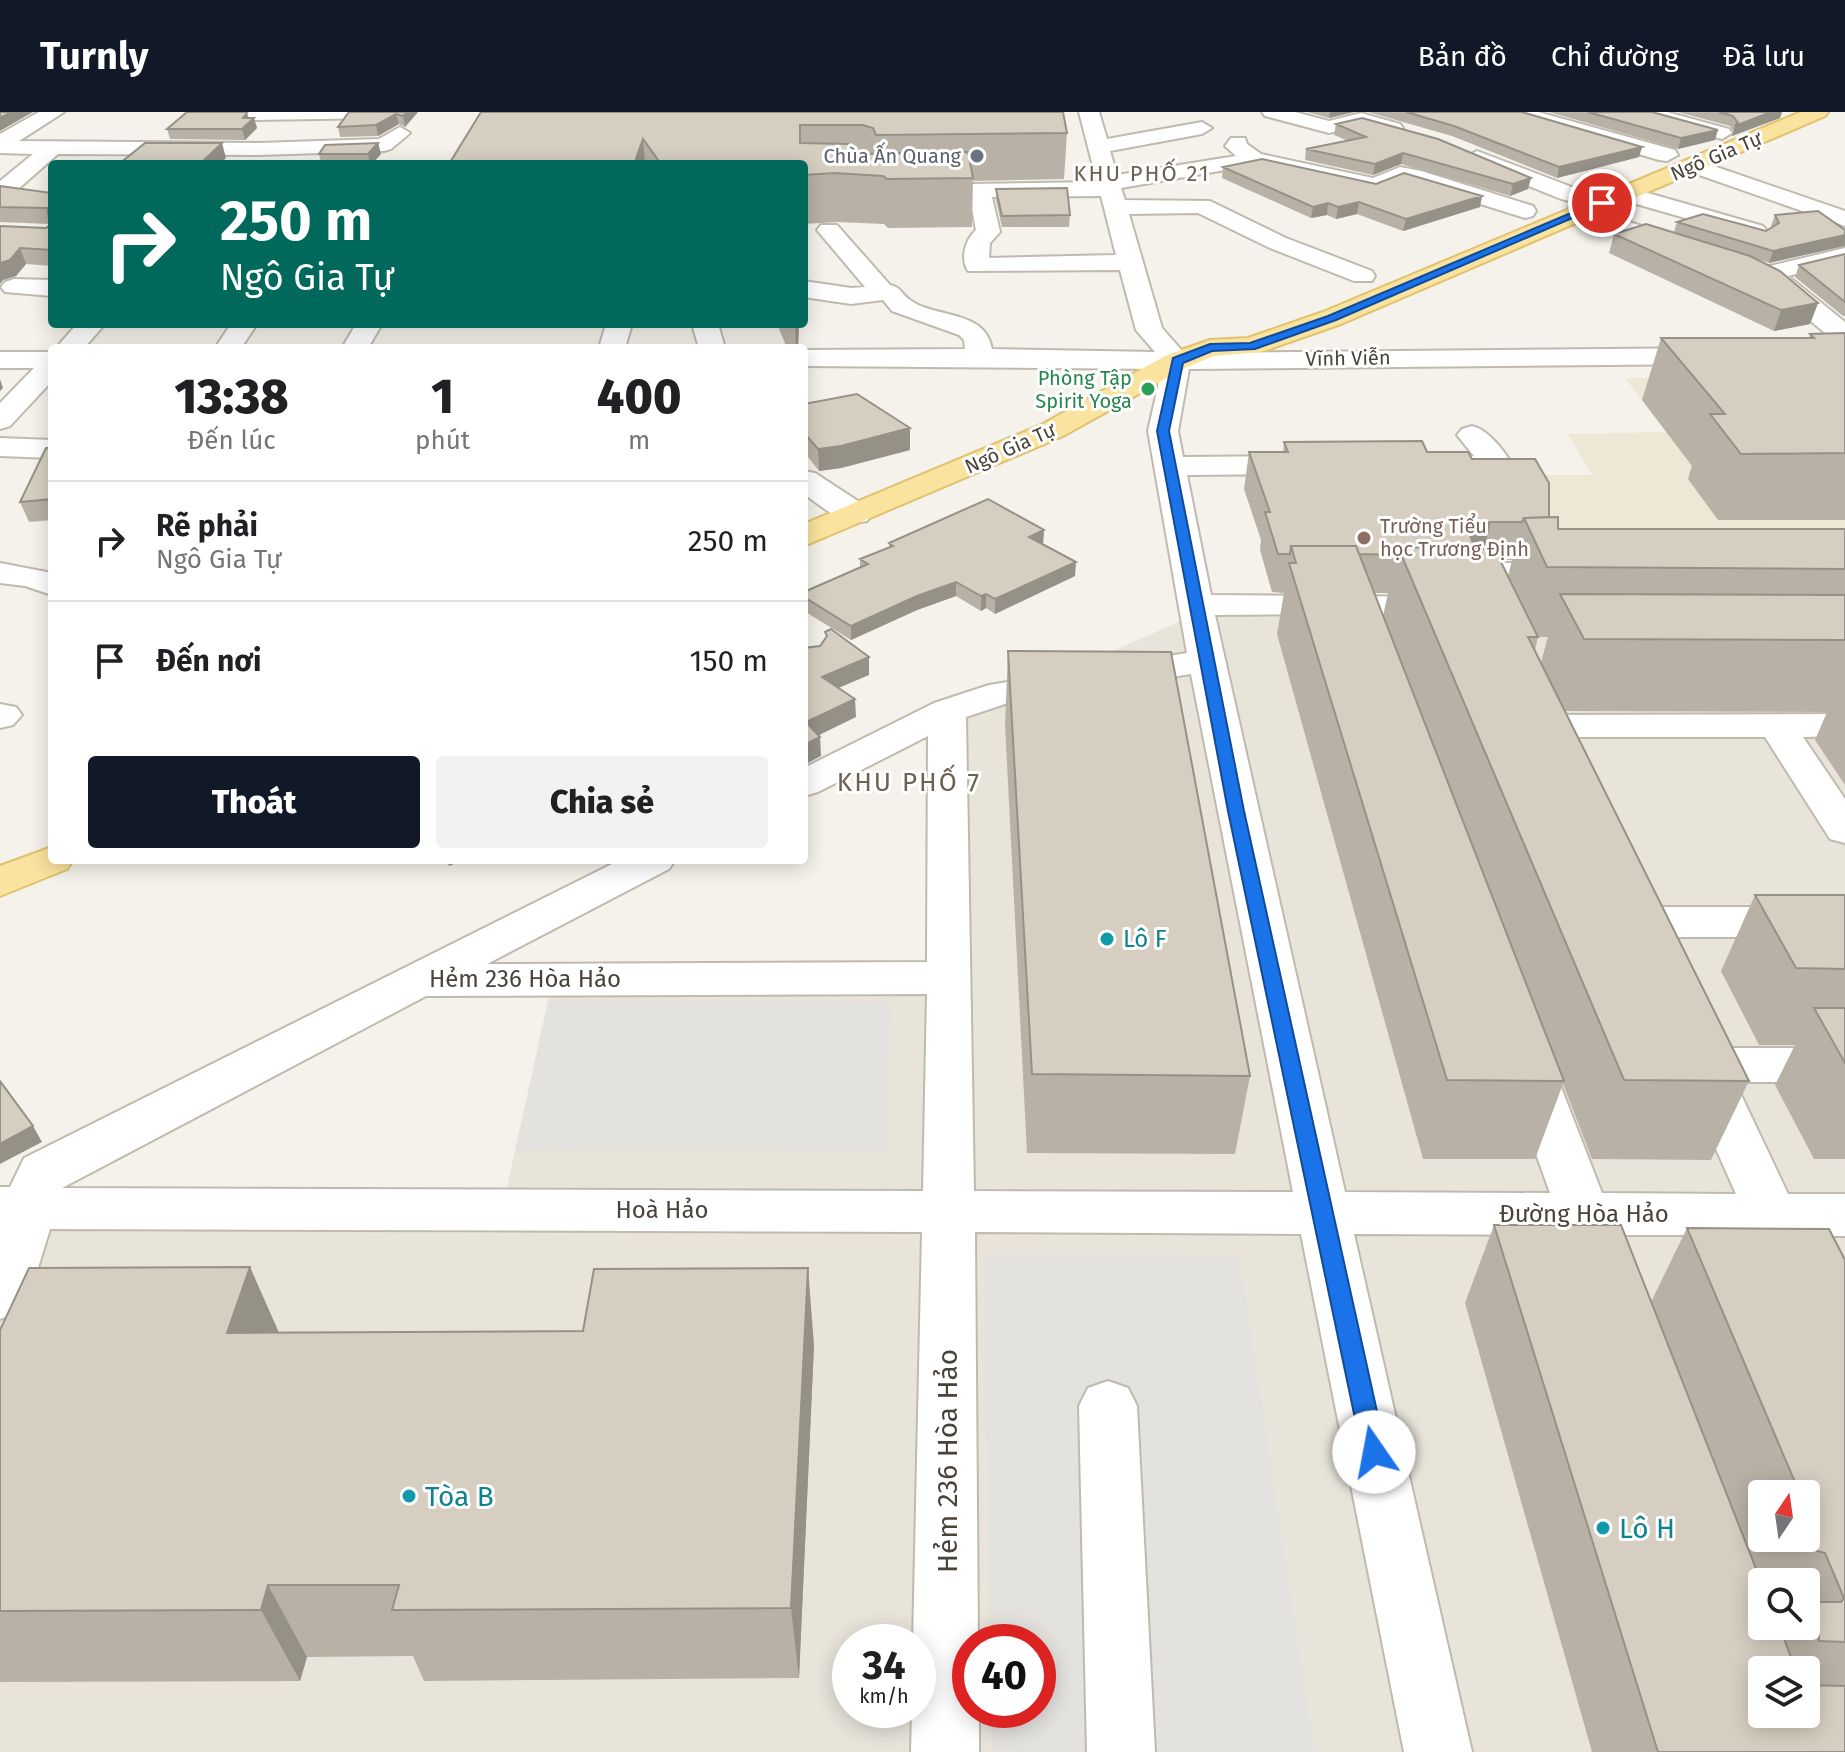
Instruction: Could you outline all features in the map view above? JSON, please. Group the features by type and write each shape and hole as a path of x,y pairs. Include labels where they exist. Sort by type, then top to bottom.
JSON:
{"main road":[{"name":"Ngô Gia Tự","path":"1194,354 1251,346 1344,313 1573,204 1667,155 1774,112"},
{"name":"Ngô Gia Tự","path":"1496,223 1525,211 1627,194 1818,112"},
{"path":"1335,287 1370,273"},
{"name":"Ngô Gia Tự","path":"808,534 1053,430 1194,354 1219,333 1248,322"},
{"path":"0,882 48,862"}],"street":[{"path":"0,145 54,112"},
{"path":"249,114 384,112"},
{"path":"1089,112 1149,330 1194,354 1163,431 1206,661 1438,1752"},
{"path":"1272,112 1329,127 1368,115 1419,156 1525,211"},
{"path":"1516,112 1667,155"},
{"path":"1553,123 1584,115 1575,112"},
{"path":"1644,112 1722,133"},
{"path":"259,150 294,113"},
{"path":"1254,159 1236,146 1244,133 1294,119"},
{"path":"22,130 45,132 75,125"},
{"path":"1098,147 1202,128"},
{"path":"0,145 140,145 259,150 384,145 400,133"},
{"path":"4,186 53,147"},
{"path":"1393,152 1455,157 1537,184 1573,204 1710,254"},
{"path":"1111,193 1159,177 1254,159 1375,185 1400,174 1419,156"},
{"path":"1693,165 1845,219"},
{"path":"4,186 48,182"},
{"path":"893,192 1111,193 1202,206 1278,243 1370,273"},
{"path":"980,192 988,232 978,241 977,266 1129,262"},
{"path":"1627,194 1761,233"},
{"path":"816,230 860,229"},
{"path":"816,230 849,249 882,291 889,292 901,306 968,329 977,338 980,357"},
{"path":"1768,275 1803,263 1845,255"},
{"path":"1739,263 1784,284 1840,350"},
{"path":"14,287 48,288"},
{"path":"808,290 851,296 889,292"},
{"path":"1344,313 1351,328 1364,341 1410,357"},
{"path":"73,344 88,328"},
{"name":"Vĩnh Viễn","path":"808,358 1194,354 1741,356"},
{"path":"0,360 48,363"},
{"path":"0,420 48,367"},
{"path":"1420,465 1498,465 1472,435"},
{"path":"0,447 48,449"},
{"path":"1171,466 1342,465"},
{"path":"808,483 856,514"},
{"path":"0,573 31,577 48,583"},
{"path":"1566,768 1492,608 1481,573 1608,573"},
{"path":"1196,605 1365,626 1492,608"},
{"path":"808,782 947,711 1002,693 1206,661"},
{"path":"1529,688 1776,725 1845,725"},
{"name":"Hẻm 236 Hòa Hảo","path":"945,1752 950,978 947,711"},
{"path":"1776,725 1844,827"},
{"path":"416,980 646,864"},
{"path":"1617,880 1656,965"},
{"path":"1636,922 1845,922"},
{"name":"Hẻm 236 Hòa Hảo","path":"0,1296 15,1266 14,1208 42,1172 416,980 950,978"},
{"path":"1512,1021 1606,1274"},
{"path":"1683,1022 1798,1273"},
{"path":"1703,1065 1845,1065"},
{"name":"Hoà Hảo","path":"14,1208 1323,1213"},
{"name":"Đường Hòa Hảo","path":"1323,1213 1845,1215"},
{"path":"1108,1406 1121,1752"}],"shaded area":[{"path":"1829,377 1845,392 1845,540 1558,540 1522,475 1592,475 1568,434 1666,432 1625,378"},
{"path":"1845,576 1845,1752 0,1752 0,1309 41,1227 497,1233 553,977 951,977 948,724 1210,608"},
{"path":"550,1000 891,1001 888,1151 515,1150"},
{"path":"983,1255 1239,1256 1315,1752 992,1752 991,1728 1056,1728 1056,1624 990,1624"}],"building":[{"path":"187,112 245,112 243,118 254,118 242,129 167,129"},
{"path":"349,112 407,112 403,116 396,114 376,125 338,127"},
{"path":"481,112 1063,112 1067,133 876,135 873,128 863,125 800,125 800,143 849,144 852,151 862,154 968,152 973,178 887,179 883,176 835,173 808,175 808,160 658,160 643,139 635,160 451,160"},
{"path":"1406,112 1522,112 1642,147 1559,167 1454,126"},
{"path":"1588,112 1652,112 1718,130 1681,138"},
{"path":"1719,112 1771,112 1735,126 1738,123 1733,116"},
{"path":"1362,118 1438,139 1531,178 1513,184 1403,153 1375,164 1306,149 1366,137 1336,124"},
{"path":"145,143 222,143 204,160 124,160"},
{"path":"378,143 368,154 319,154 325,145"},
{"path":"1262,159 1376,184 1404,173 1482,196 1406,219 1359,202 1338,207 1328,203 1313,207 1223,167"},
{"path":"0,186 48,192 48,214 47,208 0,207"},
{"path":"1067,188 1070,215 1002,216 996,189"},
{"path":"1818,211 1845,230 1845,235 1773,251 1677,222 1703,214 1766,231 1779,223 1775,215"},
{"path":"1646,224 1750,256 1780,271 1818,303 1781,310 1614,234"},
{"path":"0,226 48,226 48,250 20,248 10,260 0,263"},
{"path":"1845,254 1845,302 1799,265"},
{"path":"1845,333 1845,453 1741,454 1710,414 1725,414 1661,338 1814,338 1810,334"},
{"path":"857,394 910,428 818,449 808,438 808,403"},
{"path":"1422,441 1427,452 1468,452 1472,459 1535,459 1549,483 1549,517 1478,525 1470,535 1475,549 1398,547 1396,555 1359,554 1356,546 1291,546 1290,554 1278,554 1265,512 1270,512 1249,452 1288,452 1284,442"},
{"path":"46,448 48,448 48,499 20,502"},
{"path":"988,499 1044,530 1029,537 1076,562 995,599 986,594 981,596 956,582 851,626 808,599 808,590 868,564 860,559 893,546 889,543"},
{"path":"1558,517 1558,529 1845,529 1845,569 1547,567 1524,518"},
{"path":"1291,546 1356,546 1564,1081 1447,1080 1289,563 1296,563"},
{"path":"1398,547 1495,550 1538,637 1528,637 1749,1081 1624,1080"},
{"path":"1560,594 1845,595 1845,640 1584,639"},
{"path":"831,629 869,657 822,677 855,699 808,721 808,648 820,646 827,636 825,632"},
{"name":"Lô F","path":"1008,651 1171,652 1250,1076 1032,1074"},
{"path":"808,724 820,737 808,743"},
{"path":"1755,895 1845,895 1845,969 1796,968"},
{"path":"1814,1008 1845,1008 1845,1063"},
{"path":"0,1081 33,1126 0,1144"},
{"path":"1494,1225 1621,1225 1756,1568 1748,1568 1748,1640 1784,1640 1791,1656 1748,1656 1748,1728 1820,1728 1820,1685 1845,1686 1845,1752 1658,1752"},
{"path":"1687,1228 1829,1229 1845,1260 1845,1642 1819,1641 1820,1602 1841,1602 1844,1598 1825,1553 1820,1552 1820,1480 1794,1480"},
{"name":"Tòa B","path":"250,1267 227,1333 583,1331 594,1269 808,1268 791,1608 392,1610 399,1585 268,1585 261,1610 0,1611 0,1330 29,1268"}],"place":[{"name":"Chùa Ấn Quang","path":"977,156"},
{"name":"Phòng Tập Spirit Yoga","path":"1148,389"},
{"name":"Trường Tiểu học Trương Định","path":"1364,538"},
{"name":"Lô F","path":"1107,939"},
{"name":"Tòa B","path":"409,1496"},
{"name":"Lô H","path":"1603,1528"}],"district":[{"name":"KHU PHỐ 21","path":"1142,173"},
{"name":"KHU PHỐ 7","path":"909,782"}],"route":[{"path":"1374,1452 1236,811 1163,431 1177,361 1210,348 1251,346 1332,318 1602,203"}]}
